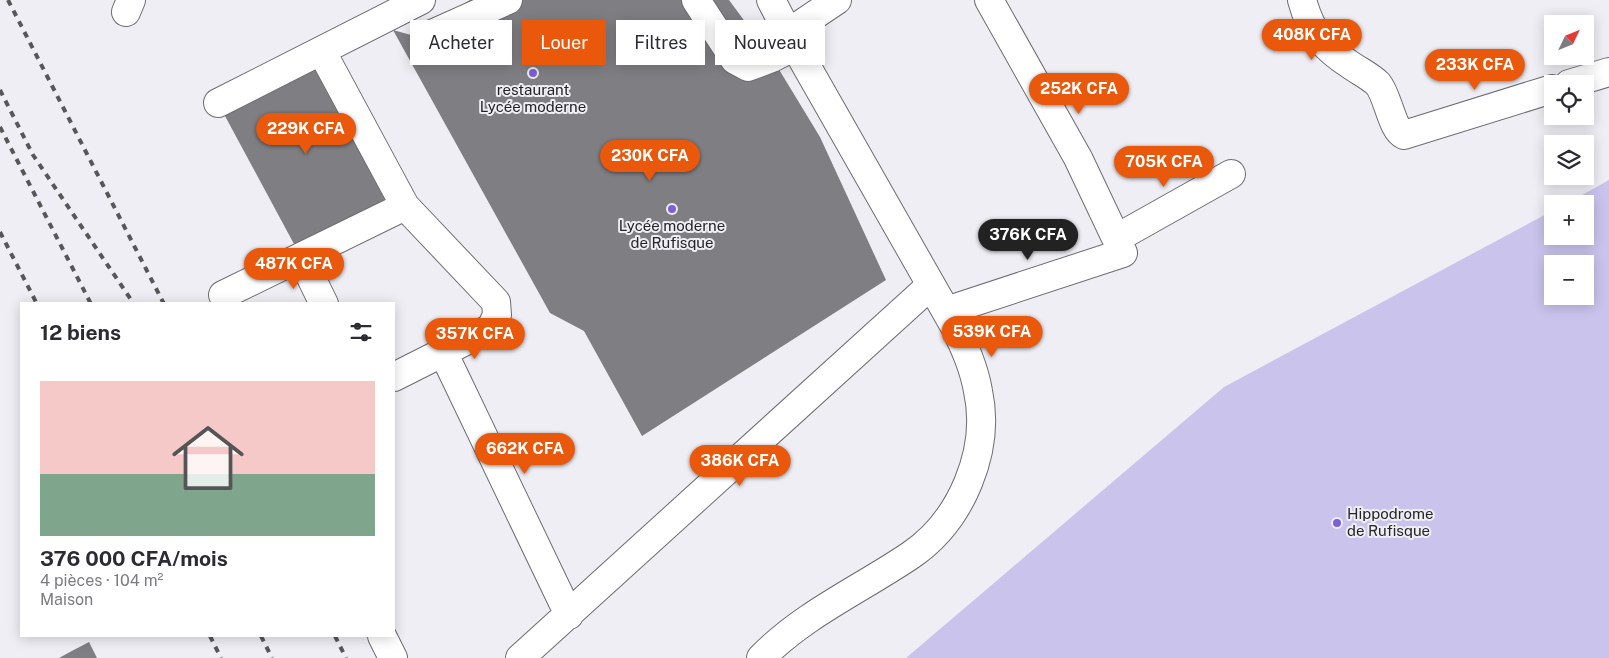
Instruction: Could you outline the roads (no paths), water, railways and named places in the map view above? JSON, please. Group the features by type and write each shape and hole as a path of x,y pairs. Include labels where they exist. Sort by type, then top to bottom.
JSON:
{"street":[{"path":"218,103 322,52 421,0"},
{"path":"463,20 508,0"},
{"path":"696,0 715,29"},
{"path":"771,0 782,20"},
{"path":"814,20 837,0"},
{"path":"946,310 1123,253 1078,158 989,0"},
{"path":"1302,0 1313,32 1337,56 1377,83 1383,92 1398,131 1404,135 1544,91"},
{"path":"322,52 405,206 496,302 497,315 491,328 395,376"},
{"path":"761,658 788,632 913,554 949,517 965,489 977,455 981,423 979,393 970,360 946,310 806,65"},
{"path":"1594,76 1609,72"},
{"path":"1117,238 1231,174"},
{"path":"223,295 405,206"},
{"path":"301,257 323,302"},
{"path":"520,658 931,284"},
{"path":"443,352 569,615"},
{"path":"382,637 393,658"}],"railway":[{"path":"8,0 163,302"},
{"path":"0,90 33,155 133,302"},
{"path":"0,127 90,302"},
{"path":"0,232 36,302"},
{"path":"210,637 221,658"},
{"path":"262,637 272,658"},
{"path":"336,637 346,658"}],"place":[{"name":"restaurant Lycée moderne","path":"533,73"},
{"name":"Lycée moderne de Rufisque","path":"672,209"},
{"name":"Hippodrome de Rufisque","path":"1337,523"}]}
